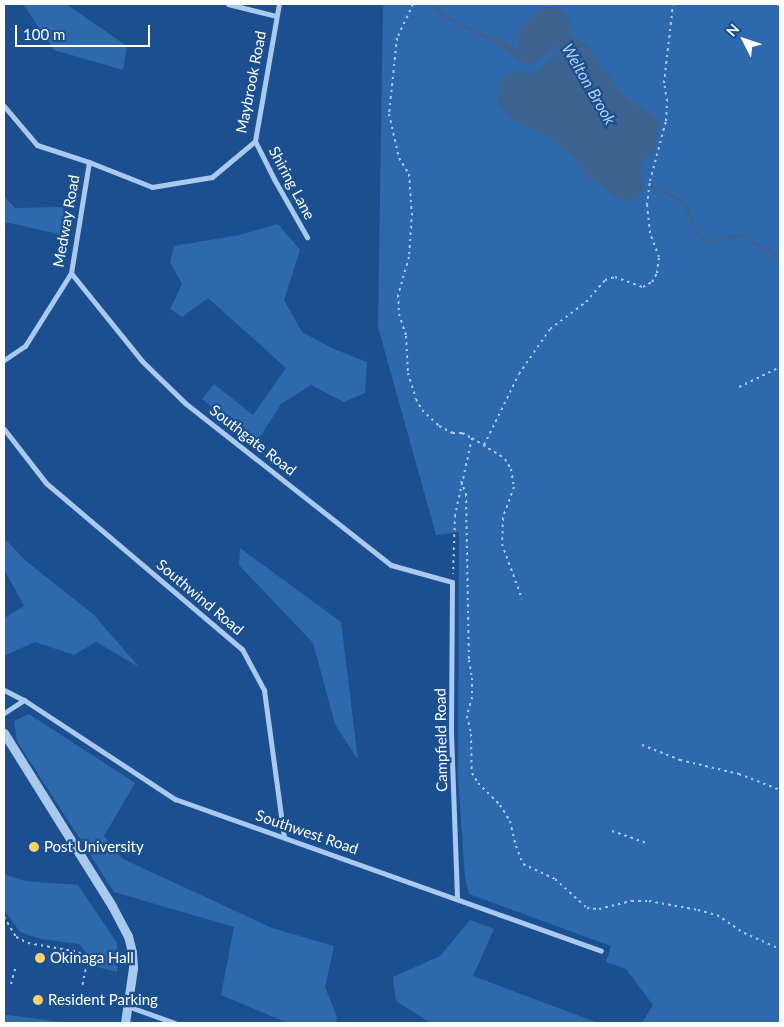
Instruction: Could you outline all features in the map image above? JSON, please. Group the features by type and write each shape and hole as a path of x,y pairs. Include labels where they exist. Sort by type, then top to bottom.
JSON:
{"street":[{"path":"228,4 276,16"},
{"name":"Maybrook Road","path":"212,178 255,141 279,4"},
{"path":"4,106 37,145 89,162"},
{"name":"Shiring Lane","path":"255,141 308,237"},
{"name":"Medway Road","path":"4,360 25,346 71,274 89,162 152,187 212,178"},
{"name":"Southgate Road","path":"71,274 142,361 185,403 391,564 452,582"},
{"name":"Southwind Road","path":"4,429 46,484 242,649 264,690 284,837"},
{"name":"Campfield Road","path":"452,582 451,733 457,898"},
{"name":"Southwest Road","path":"4,690 24,700 175,799 457,898 601,951"},
{"path":"4,713 24,700"},
{"path":"4,733 124,928 132,946 133,960 125,1023"},
{"path":"127,1006 175,1023"}],"path":[{"path":"414,4 398,38 389,114 399,158 409,174 412,213 409,257 398,295 399,314 406,336 408,373 416,399 422,410 439,426 453,433 462,433 484,445 505,459 511,469 514,487 503,518 502,544 522,599"},
{"path":"484,445 519,374 550,329 586,302 605,280 615,277 642,287 652,282 657,273 659,257 650,233 647,205 650,181 666,122 667,102 664,83 673,4"},
{"path":"739,387 780,368"},
{"path":"452,582 455,515 472,438"},
{"path":"461,481 466,494 472,678 472,697 467,716 471,734 472,773 500,805 510,821 523,864 555,879 587,908 599,909 640,901 698,910 717,915 744,933 780,949"},
{"path":"642,745 680,760 739,774 780,790"},
{"path":"612,831 646,843"},
{"path":"4,917 16,937 28,943 79,952 87,963 82,987"},
{"path":"11,984 15,969"}],"shaded area":[{"path":"23,4 66,4 127,46 123,70 54,50"},
{"path":"383,4 780,4 780,1023 642,1023 653,1005 626,969 606,962 611,946 469,894 465,878 458,776 459,532 436,535 378,327"},
{"path":"4,196 15,208 63,207 67,236 4,223"},
{"path":"278,224 300,250 284,300 302,332 334,349 367,362 365,393 344,402 311,385 281,404 256,443 202,399 214,384 253,415 286,368 208,298 182,317 170,309 182,284 170,262 174,246 239,235"},
{"path":"4,538 26,561 93,614 139,667 96,642 74,655 35,642 4,656 4,618 24,606 4,569"},
{"path":"240,548 341,622 358,760 335,724 313,643 239,565"},
{"path":"29,714 135,783 104,836 123,859 272,928 334,946 325,987 337,1017 336,1023 288,1023 221,995 234,927 114,892 17,741 14,721"},
{"path":"4,874 25,881 78,885 117,943 117,972 97,967 79,944 41,939 20,932 4,910"},
{"path":"470,920 494,929 473,976 598,1023 431,1023 396,1001 393,977 440,956"},
{"path":"4,1015 8,1015 69,1023 4,1023"}],"water":[{"path":"544,7 561,9 573,25 570,34 586,44 625,97 653,115 659,124 655,151 643,160 640,168 644,186 637,199 628,202 617,198 588,177 576,161 550,138 515,120 500,106 497,100 502,79 509,74 518,72 533,73 554,57 561,46 559,45 530,66 521,62 488,38 496,35 517,49 519,34 523,25"}],"waterway":[{"name":"Welton Brook","path":"432,4 445,16 490,38"},
{"name":"Welton Brook","path":"651,185 678,199 686,206 695,229 703,238 709,241 741,235 773,253 780,261"}],"place":[{"name":"Post University","path":"34,847"},
{"name":"Okinaga Hall","path":"40,958"},
{"name":"Resident Parking","path":"38,1000"}]}
